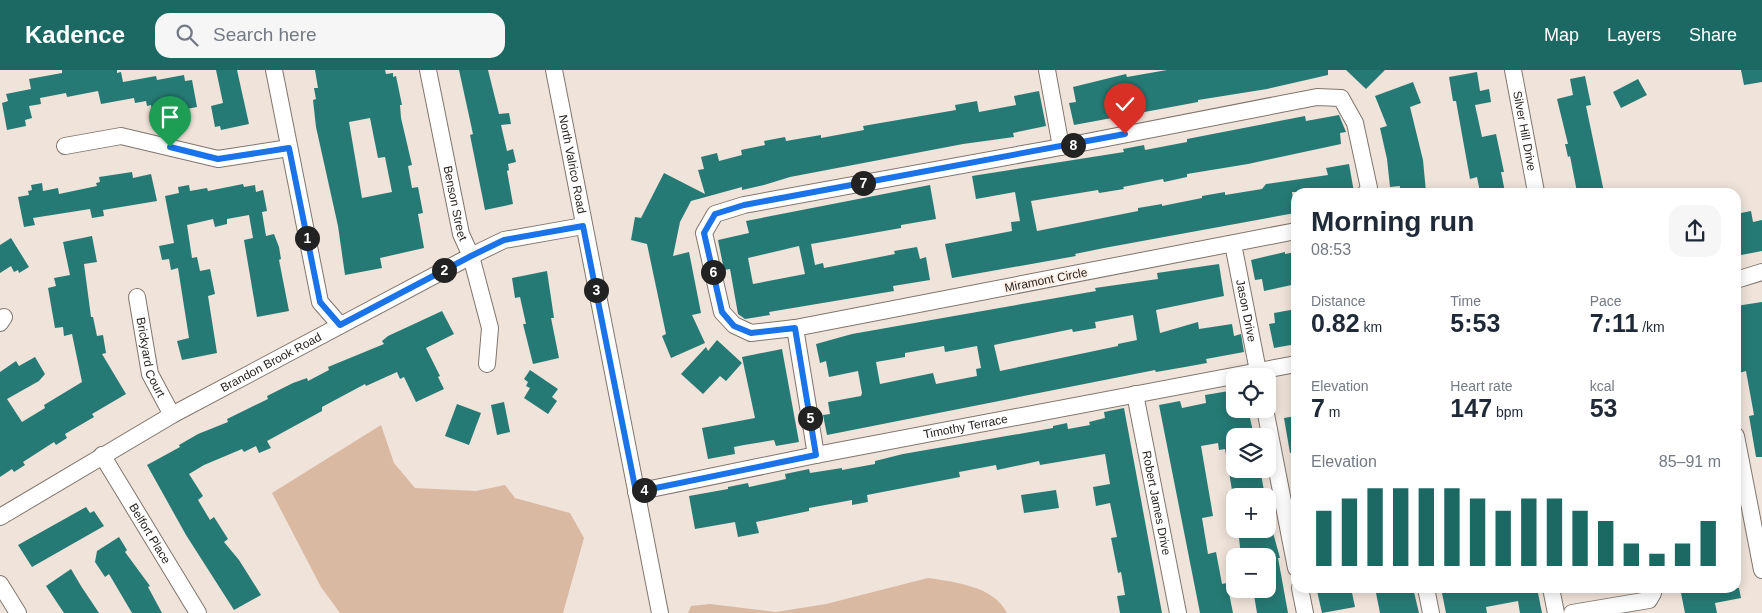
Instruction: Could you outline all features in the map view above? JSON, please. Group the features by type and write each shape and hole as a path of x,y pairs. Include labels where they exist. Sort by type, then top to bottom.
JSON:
{"street":[{"path":"274,70 320,302 340,325"},
{"name":"Benson Street","path":"428,70 461,234 471,256 490,328 487,364"},
{"name":"North Valrico Road","path":"554,70 660,613"},
{"path":"1047,70 1061,147 1317,96 1341,98 1355,123 1369,188"},
{"name":"Silver Hill Drive","path":"1512,70 1535,188"},
{"path":"65,146 121,136 218,159 289,148"},
{"name":"Miramont Circle","path":"1061,147 744,205 715,214 704,233 722,312 734,326 751,333 795,328 1291,232"},
{"name":"Brandon Brook Road","path":"0,516 172,415 471,256 504,240 583,226"},
{"name":"Jason Drive","path":"1233,244 1257,368"},
{"path":"1741,278 1762,272"},
{"name":"Brickyard Court","path":"137,297 150,374 172,415"},
{"path":"795,328 816,455"},
{"name":"Timothy Terrace","path":"1276,369 1291,365"},
{"name":"Timothy Terrace","path":"636,492 816,455 1135,394 1226,379"},
{"name":"Robert James Drive","path":"1135,394 1178,613"},
{"path":"1267,418 1291,542"},
{"name":"Belfort Place","path":"102,455 198,613"},
{"path":"1741,462 1762,570"},
{"path":"0,584 18,613"},
{"path":"1301,593 1305,613"},
{"path":"1427,593 1431,613"},
{"path":"1552,593 1556,613"},
{"path":"1572,613 1649,600 1653,593"}],"shaded area":[{"path":"381,425 394,463 415,488 476,491 505,485 515,498 570,513 584,538 563,613 340,613 321,587 272,493"},
{"path":"928,578 961,584 983,591 1001,604 1007,613 688,613 691,606 710,604 776,612 826,604"}],"building":[{"path":"62,70 117,70 117,73 121,72 123,82 156,76 157,80 184,75 185,81 192,80 197,107 171,112 170,107 152,111 151,105 147,106 146,101 135,103 134,98 101,104 98,91 67,97 66,93 40,98 41,104 29,106 32,118 25,120 26,126 7,130 2,103 8,101 6,94 31,89 29,79 62,73"},
{"path":"216,70 237,70 249,124 221,130 220,126 215,127 211,106 223,103"},
{"path":"315,70 385,70 386,74 393,73 393,77 396,76 402,105 400,105 401,118 412,165 408,166 412,188 418,187 423,213 418,214 424,248 380,258 382,268 345,275 338,226 316,127 313,100 316,99 314,88 318,88","holes":["370,118 378,158 385,157 392,192 362,198 349,122"]},
{"path":"459,70 488,70 499,114 509,113 511,124 501,125 507,151 513,149 516,162 508,164 509,170 507,171 513,204 485,210 470,135 473,134"},
{"path":"1167,70 1328,70 1328,75 1267,89 1198,100 1198,102 1074,125 1069,103 1076,102 1073,87 1126,74 1127,77"},
{"path":"1346,70 1385,70 1366,89"},
{"path":"1741,70 1762,70 1762,82 1744,85"},
{"path":"1477,72 1480,91 1489,89 1491,102 1475,105 1482,137 1496,134 1504,172 1501,172 1504,188 1479,188 1477,177 1470,179 1456,101 1453,101 1449,77"},
{"path":"1585,76 1591,105 1586,106 1603,188 1576,188 1570,156 1568,157 1565,144 1568,144 1557,99 1573,95 1570,79"},
{"path":"1638,79 1647,95 1621,108 1613,92"},
{"path":"1413,82 1421,103 1410,107 1423,160 1426,188 1390,187 1387,159 1380,128 1387,126 1375,96"},
{"path":"1039,91 1046,126 1013,133 1014,137 963,144 790,177 764,185 742,190 742,187 691,201 680,222 673,256 689,252 701,313 692,315 705,343 671,358 662,336 666,334 647,244 631,240 635,217 641,218 664,173 705,194 698,170 704,169 701,157 717,153 719,161 742,155 741,150 765,145 764,141 785,137 786,141 821,135 821,138 864,130 863,126 956,110 955,105 977,101 979,112 1016,105 1014,96"},
{"path":"1339,115 1346,132 1340,133 1341,144 1248,164 1187,174 1187,177 1164,182 1163,179 1123,187 1124,189 1099,193 1098,190 1031,201 1037,231 1138,211 1138,208 1162,204 1162,206 1225,192 1225,195 1262,189 1266,184 1328,175 1326,168 1349,164 1353,188 1291,188 1291,214 952,278 945,244 1012,231 1011,222 1020,221 1015,192 976,199 972,176 1124,152 1123,149 1144,145 1145,150 1187,142 1187,139 1305,116 1306,121"},
{"path":"132,172 133,178 151,174 157,201 103,210 104,216 92,218 90,209 33,218 35,225 24,227 18,197 29,195 28,191 32,190 31,185 42,183 43,191 58,188 59,194 97,186 96,183 100,182 99,177"},
{"path":"243,184 244,187 255,185 256,192 263,190 267,211 262,212 266,236 274,234 279,247 281,259 279,260 289,311 257,317 244,240 253,238 249,215 227,219 227,224 215,227 213,219 187,225 192,258 197,257 200,271 210,269 215,294 208,296 217,353 182,360 177,341 189,338 178,268 171,270 169,259 162,260 159,246 174,243 165,196 179,193 178,187 189,185 190,191 207,188 208,191"},
{"path":"930,185 936,219 901,225 901,228 811,244 815,265 823,263 824,268 895,254 894,251 917,247 920,259 926,257 930,280 893,286 894,291 769,312 770,315 745,319 738,314 730,269 724,270 718,240 749,233 746,221","holes":["799,246 805,274 753,284 748,258"]},
{"path":"1751,211 1753,222 1762,220 1762,251 1741,255 1741,213"},
{"path":"92,236 97,262 84,264 91,317 93,317 97,336 103,335 106,353 102,354 126,394 92,414 94,417 65,434 67,438 56,445 54,442 23,462 25,465 14,472 12,469 0,477 0,372 16,361 19,366 35,357 45,374 39,381 7,399 22,422 45,408 44,405 82,382 72,334 64,336 63,327 55,328 48,288 56,286 54,278 70,275 63,242"},
{"path":"11,238 29,267 19,273 18,270 14,272 11,266 0,273 0,245"},
{"path":"1285,252 1285,254 1291,253 1291,285 1264,291 1262,279 1255,280 1251,260"},
{"path":"1219,264 1224,296 1156,310 1160,333 1198,322 1199,329 1232,324 1234,336 1241,334 1244,352 1206,359 1207,363 1156,372 1155,370 827,435 823,415 830,414 828,402 861,396 862,393 858,371 829,377 826,361 820,363 816,344 852,334 1096,291 1095,288 1158,279 1157,273","holes":["1133,315 1137,340 1118,344 1118,346 1000,371 994,345 1072,329 1073,332 1096,328 1095,322","944,346 945,352 977,346 981,368 976,369 977,376 936,384 933,373 880,384 876,362 905,357 905,353"]},
{"path":"547,271 554,318 551,318 559,358 533,364 523,324 526,324 520,297 515,298 512,278"},
{"path":"1762,302 1762,457 1756,457 1749,416 1754,415 1746,371 1741,372 1741,305"},
{"path":"1291,310 1291,345 1274,348 1269,324 1275,323 1274,313"},
{"path":"442,311 454,334 426,348 440,376 438,377 444,389 416,402 404,377 400,379 397,372 366,386 365,384 322,407 322,411 267,441 271,448 259,453 256,446 244,452 242,449 204,465 189,474 203,496 198,500 210,520 214,517 228,539 224,542 239,560 261,595 234,610 186,535 147,465 180,447 179,445 198,434 228,422 227,419 268,399 267,396 293,383 307,378 308,381 329,370 328,367 384,344 382,341 388,336"},
{"path":"717,340 742,363 726,381 720,376 703,394 681,374 706,347 708,351"},
{"path":"782,349 799,442 776,446 774,440 744,445 734,447 735,454 708,459 702,428 755,418 742,357"},
{"path":"530,370 558,389 552,397 557,401 548,414 524,398 530,388 526,386 528,382 524,379"},
{"path":"1226,392 1226,418 1250,418 1252,428 1226,428 1226,455 1225,449 1219,450 1218,443 1201,446 1213,516 1202,518 1208,554 1216,552 1222,584 1226,583 1226,598 1230,598 1233,613 1200,613 1159,405 1180,401 1182,408 1206,403 1205,395"},
{"path":"504,402 510,432 497,435 491,405"},
{"path":"457,404 481,413 469,445 445,436"},
{"path":"1124,408 1162,613 1120,613 1117,596 1125,595 1121,572 1118,573 1111,538 1117,537 1110,503 1096,506 1093,487 1110,484 1105,454 1040,465 1039,461 997,470 996,465 959,472 960,477 867,495 868,502 852,505 852,500 809,508 809,511 756,522 759,533 738,537 735,522 695,529 689,496 728,489 728,487 748,483 749,487 786,479 785,474 809,469 810,473 875,464 875,461 903,454 1053,428 1053,426 1067,423 1068,429 1090,425 1089,422 1105,418 1104,412"},
{"path":"1291,417 1291,453 1290,453 1284,418"},
{"path":"1230,478 1262,478 1264,488 1232,488"},
{"path":"1056,490 1059,508 1024,513 1021,495"},
{"path":"86,507 90,513 94,511 104,526 32,567 18,545"},
{"path":"119,537 127,550 125,552 150,586 148,587 162,613 132,613 109,574 105,577 95,562 97,551"},
{"path":"1239,538 1274,538 1280,558 1278,558 1288,613 1257,613 1254,598 1276,598 1276,548 1240,548"},
{"path":"71,569 99,613 64,613 46,586"},
{"path":"1317,593 1352,593 1355,607 1322,613"},
{"path":"1376,593 1414,593 1419,613 1380,613"},
{"path":"1442,593 1538,593 1542,613 1520,613 1518,601 1486,607 1487,613 1446,613"},
{"path":"1681,593 1740,593 1741,598 1715,603 1717,613 1685,613"}],"route":[{"path":"170,147 218,159 289,148 320,302 340,325 504,240 583,226 636,492 816,455 795,328 751,333 734,326 722,312 704,233 715,214 744,205 1125,134"}]}
